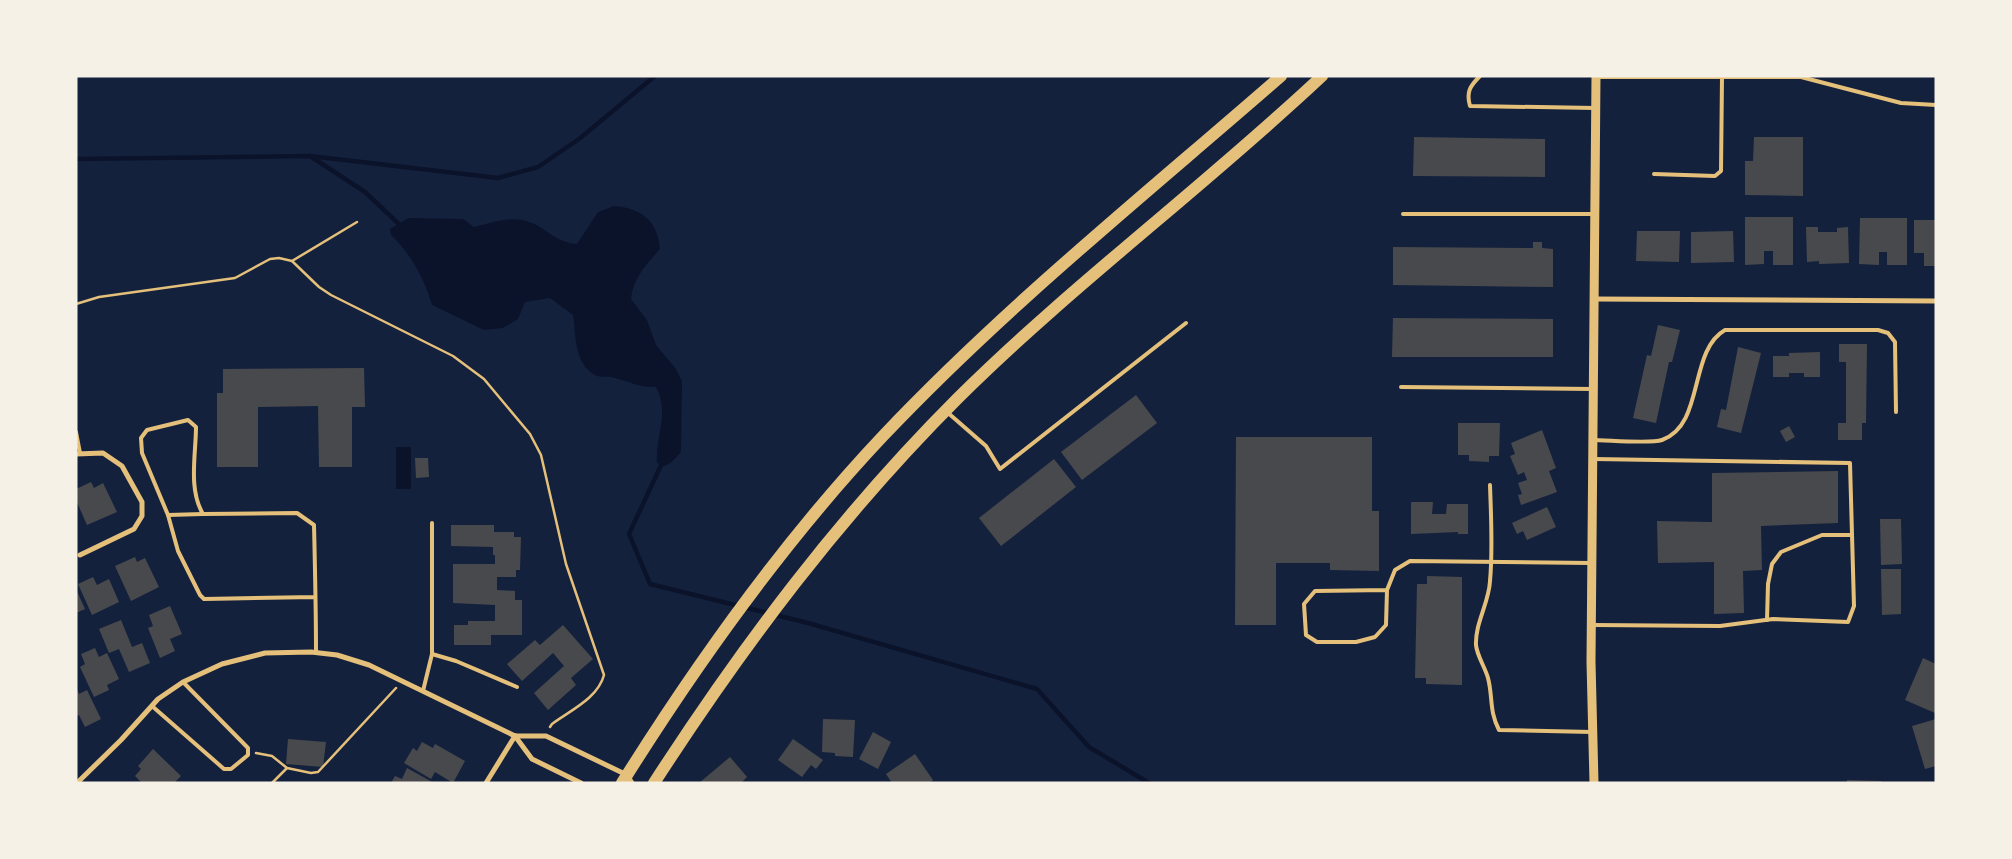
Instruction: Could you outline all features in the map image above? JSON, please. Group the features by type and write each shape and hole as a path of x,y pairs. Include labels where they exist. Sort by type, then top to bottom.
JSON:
{"main road":[{"path":"627,780 687,683 759,583 883,436 1010,313 1281,76"},
{"path":"654,783 744,648 814,557 888,472 946,411 1045,316 1322,76"}],"street":[{"path":"1594,783 1591,563 1596,77"},
{"path":"1593,299 1936,301"},
{"path":"78,454 103,453 122,466 142,502 142,516 134,529 80,555"},
{"path":"77,783 121,740 152,706 183,682 222,664 265,653 316,652 337,655 368,666 515,736 546,736 627,780"},
{"path":"486,783 515,736"},
{"path":"515,736 532,759 581,783"}],"lane":[{"path":"1480,76 1470,86 1467,97 1470,106 1595,108"},
{"path":"1596,77 1801,78 1901,103 1936,104"},
{"path":"1654,174 1715,176 1720,171 1722,77"},
{"path":"1403,214 1594,214"},
{"path":"946,411 986,446 1000,469 1186,323"},
{"path":"1592,440 1660,441 1676,433 1684,421 1711,342 1725,330 1878,330 1888,333 1895,342 1896,412"},
{"path":"1401,387 1592,389"},
{"path":"203,514 197,504 195,491 196,426 188,420 146,430 141,438 142,453 168,515 178,551 204,599 315,596"},
{"path":"76,432 78,454"},
{"path":"1591,625 1720,626 1767,620 1848,622 1854,606 1850,463 1592,459"},
{"path":"1490,485 1492,562 1490,591 1479,622 1476,646 1488,679 1490,710 1498,730 1592,732"},
{"path":"168,515 297,513 314,525 316,652"},
{"path":"423,691 432,654 432,523"},
{"path":"1767,620 1772,564 1781,552 1822,535 1852,535"},
{"path":"1387,590 1315,591 1304,604 1306,635 1317,642 1356,642 1375,637 1386,625 1387,590 1395,570 1410,562 1591,563"},
{"path":"432,654 456,661 517,687"},
{"path":"152,706 224,769 231,769 248,755 249,751 183,682"}],"path":[{"path":"292,261 357,222"},
{"path":"76,304 99,297 236,278 270,259 279,258 292,261 319,287 331,295 453,356 484,379 530,434 541,455 566,564 604,675 601,686 552,724 546,736"},
{"path":"249,751 272,756 288,768 311,773 318,772 324,768 393,691"},
{"path":"272,783 288,768"}],"water":[{"path":"614,206 624,207 640,213 652,224 659,239 660,249 637,278 631,299 647,320 656,345 676,369 682,381 681,452 672,462 665,466 657,463 662,406 656,387 640,386 613,377 597,376 588,370 583,364 577,348 573,315 550,298 525,302 518,319 503,328 484,330 432,305 416,267 405,250 391,235 390,229 408,218 463,219 474,227 510,219 532,223 563,241 577,244 598,212"},
{"path":"396,447 411,447 411,489 396,489"}],"building":[{"path":"1414,137 1545,139 1545,177 1413,176"},
{"path":"1754,137 1803,137 1803,196 1745,195 1745,161 1753,161"},
{"path":"1745,217 1793,217 1793,265 1773,265 1773,251 1764,251 1764,264 1745,265"},
{"path":"1860,218 1907,218 1907,265 1887,265 1887,252 1879,252 1879,265 1859,264"},
{"path":"1914,220 1936,220 1936,266 1924,266 1924,253 1914,253"},
{"path":"1806,227 1818,227 1818,232 1837,232 1837,228 1848,227 1849,263 1819,264 1819,261 1807,262"},
{"path":"1637,231 1680,231 1679,262 1636,261"},
{"path":"1733,231 1734,262 1691,263 1691,232"},
{"path":"1533,242 1542,242 1542,248 1553,249 1553,287 1393,285 1393,247 1533,248"},
{"path":"1393,318 1553,319 1553,357 1392,357"},
{"path":"1658,325 1680,330 1672,362 1669,362 1656,423 1633,418 1647,355 1651,356"},
{"path":"1839,344 1867,344 1866,423 1862,423 1862,440 1838,440 1838,423 1846,423 1846,362 1839,362"},
{"path":"1738,347 1761,353 1741,433 1717,427 1721,409 1726,410"},
{"path":"1820,352 1820,377 1804,377 1804,373 1789,373 1789,377 1773,377 1773,356 1789,356 1789,353"},
{"path":"364,368 365,407 352,407 352,467 319,467 318,406 258,407 258,467 217,467 217,393 223,393 223,369"},
{"path":"1136,395 1157,423 1082,480 1061,452"},
{"path":"1458,423 1500,423 1499,456 1489,456 1489,462 1469,461 1469,455 1458,455"},
{"path":"1789,426 1795,437 1786,442 1780,431"},
{"path":"1542,430 1556,468 1549,471 1557,492 1521,505 1518,495 1522,494 1518,483 1527,480 1524,472 1518,475 1510,456 1515,454 1511,443"},
{"path":"1236,437 1372,437 1372,511 1379,511 1379,571 1330,570 1330,563 1276,563 1276,625 1235,625"},
{"path":"415,458 428,458 429,477 416,478"},
{"path":"1054,459 1076,487 1001,546 979,518"},
{"path":"1838,471 1838,523 1761,526 1762,570 1743,571 1744,613 1714,614 1714,562 1658,563 1657,521 1712,522 1712,473"},
{"path":"91,482 94,488 103,483 117,512 87,525 76,500 76,489"},
{"path":"1411,502 1433,502 1432,514 1446,514 1447,504 1468,504 1468,534 1458,534 1458,532 1411,534"},
{"path":"1547,507 1556,527 1527,540 1523,531 1517,534 1512,523"},
{"path":"1880,519 1901,519 1902,564 1881,565"},
{"path":"451,525 494,525 494,532 514,532 514,537 521,537 520,570 516,570 516,577 497,577 497,590 515,591 515,600 522,600 522,635 491,635 491,645 454,645 454,625 468,625 468,621 495,621 495,605 453,603 453,564 495,564 495,555 493,555 493,547 451,546"},
{"path":"135,557 137,562 145,558 159,587 131,601 115,566"},
{"path":"1881,569 1901,569 1901,614 1882,615"},
{"path":"1427,576 1462,577 1462,685 1426,684 1426,678 1415,678 1417,584 1427,584"},
{"path":"93,577 97,585 109,579 119,602 92,615 78,584"},
{"path":"76,589 85,609 76,613"},
{"path":"170,606 182,634 170,639 175,651 160,658 148,628 153,626 149,615"},
{"path":"121,620 132,647 142,643 150,663 129,672 119,649 109,653 99,629"},
{"path":"563,625 593,659 571,678 576,685 548,710 534,693 564,666 553,653 522,681 507,664 535,640 540,645"},
{"path":"95,648 99,657 107,653 119,679 107,685 109,690 94,697 80,667 85,664 81,654"},
{"path":"1923,658 1936,664 1935,713 1905,700"},
{"path":"76,687 79,694 87,690 101,719 85,727 79,715 76,716"},
{"path":"823,719 855,720 853,757 835,756 835,753 822,752"},
{"path":"1936,719 1936,766 1925,769 1912,726"},
{"path":"873,732 891,742 878,769 859,759"},
{"path":"288,739 326,742 323,767 286,764"},
{"path":"793,739 823,760 816,769 811,765 802,777 778,760"},
{"path":"422,742 433,748 435,744 465,761 453,783 435,772 431,779 404,763 413,748 417,751"},
{"path":"153,749 181,776 174,783 142,783 135,776 141,769 138,766"},
{"path":"915,754 933,780 930,783 892,783 886,774"},
{"path":"730,757 747,777 741,783 699,783"},
{"path":"407,768 434,783 391,783 395,776 402,779"},
{"path":"1847,780 1881,781 1881,783 1847,783"}],"waterway":[{"path":"76,159 310,156 498,178 538,167 579,139 655,76"},
{"path":"310,156 365,192 402,227"},
{"path":"663,461 629,534 650,584 808,623 1037,689 1089,747 1149,783"}]}
